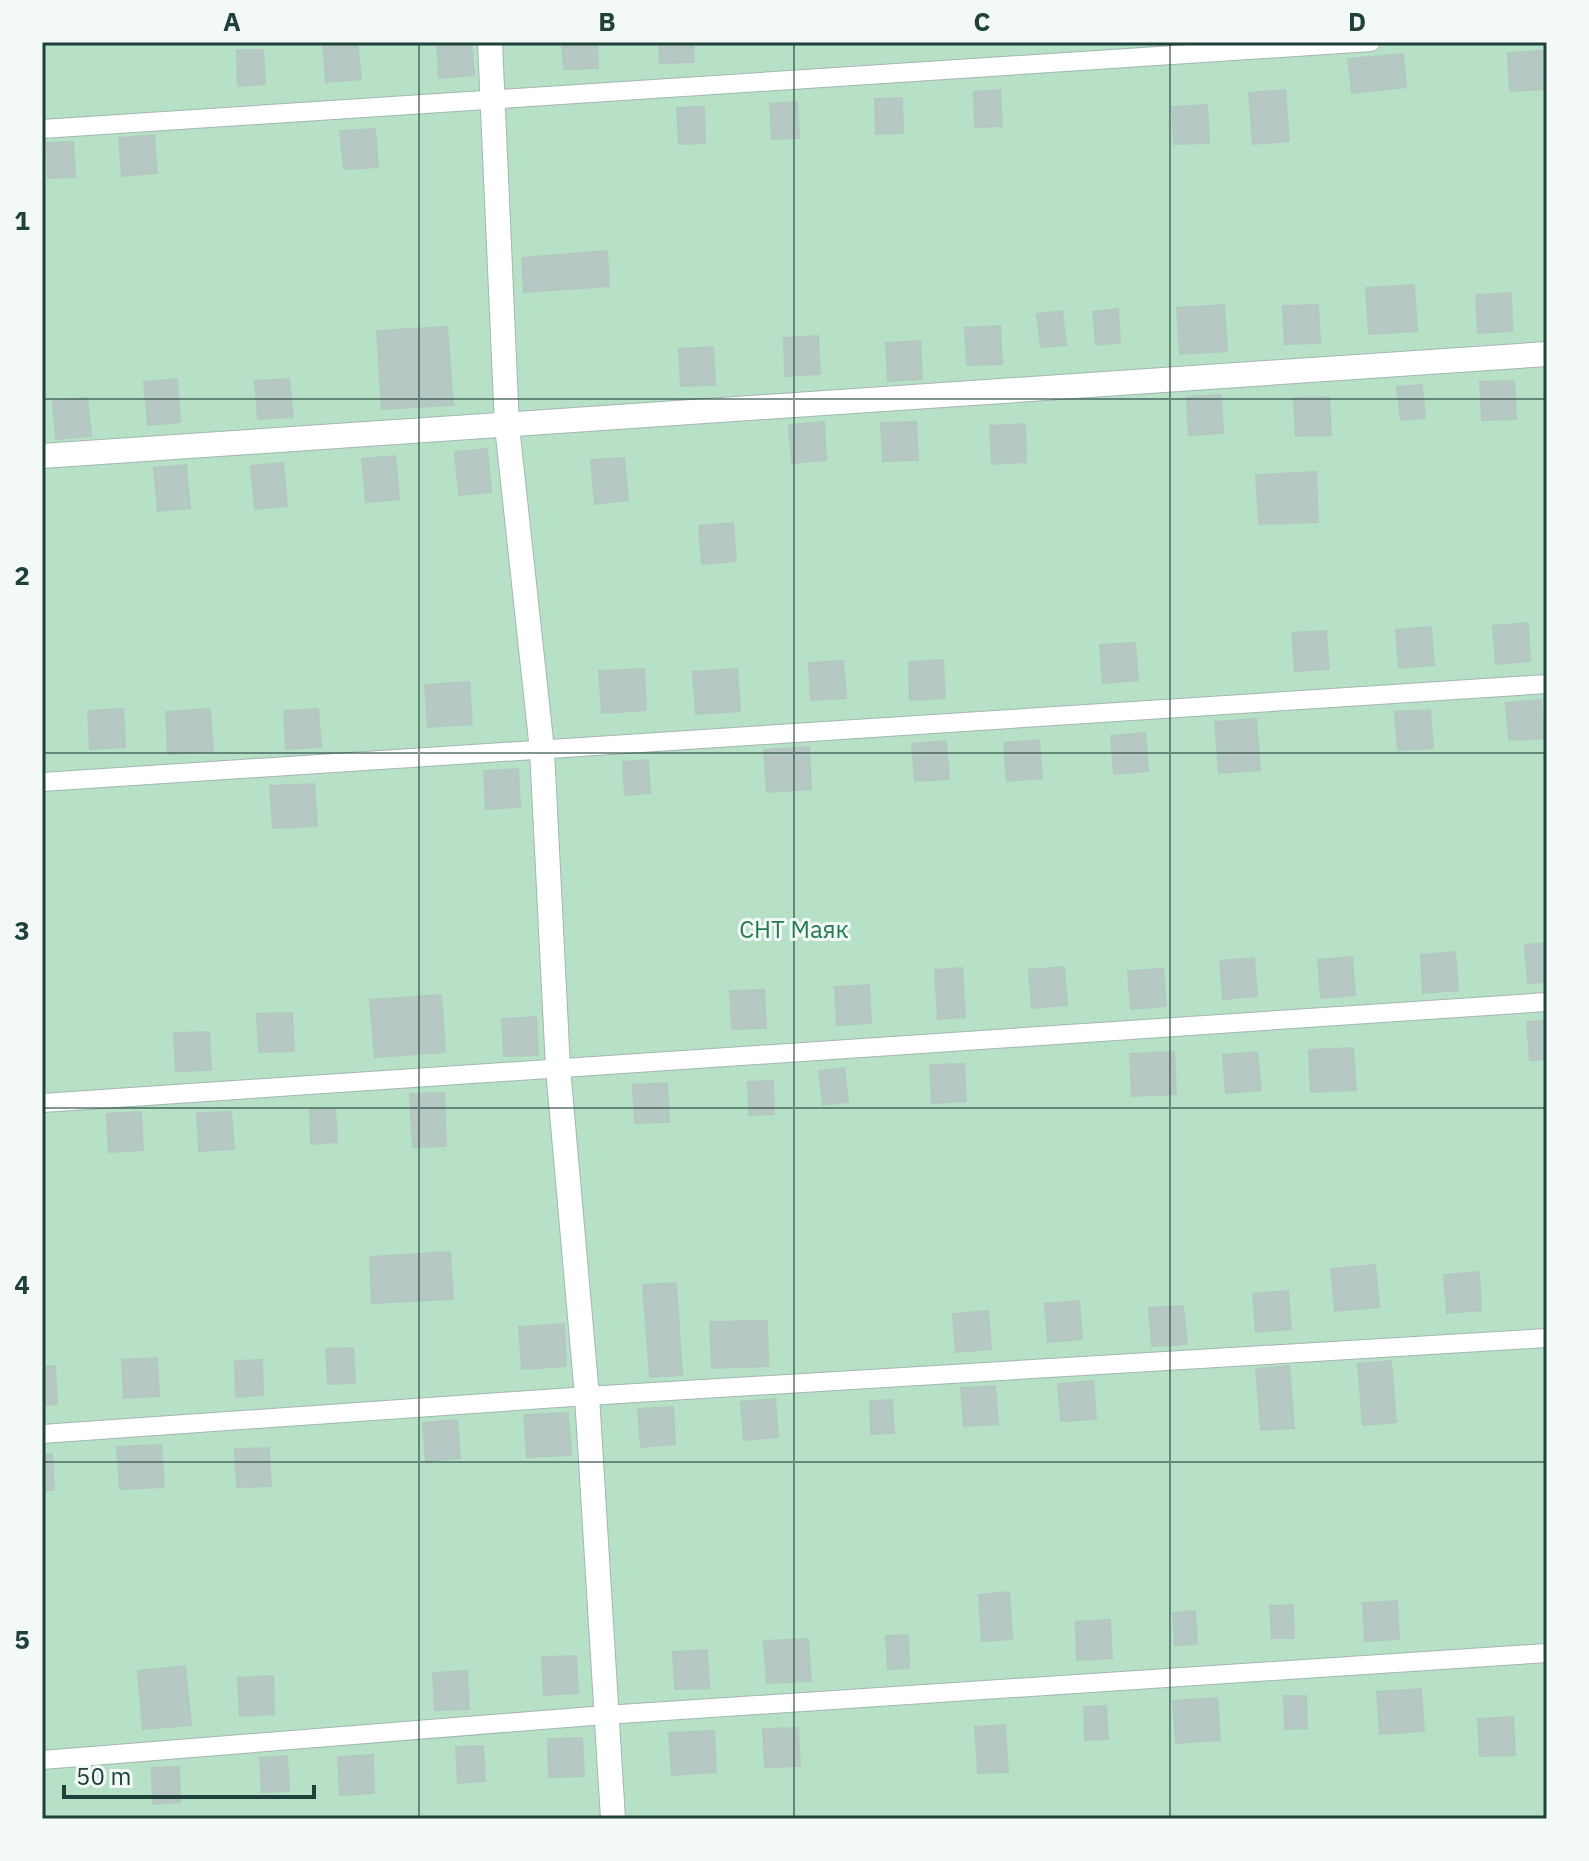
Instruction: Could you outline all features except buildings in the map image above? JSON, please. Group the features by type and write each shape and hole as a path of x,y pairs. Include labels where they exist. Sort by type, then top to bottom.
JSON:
{"street":[{"path":"490,42 507,426 542,750 558,1068 587,1396 613,1819"},
{"path":"42,456 1547,354"}],"lane":[{"path":"42,129 1371,42"},
{"path":"42,782 1547,684"},
{"path":"42,1103 1547,1002"},
{"path":"42,1434 587,1396 1547,1338"},
{"path":"42,1760 605,1715 1547,1653"}],"green space":[{"name":"СНТ Маяк","path":"42,42 1547,42 1547,1819 42,1819"}]}
